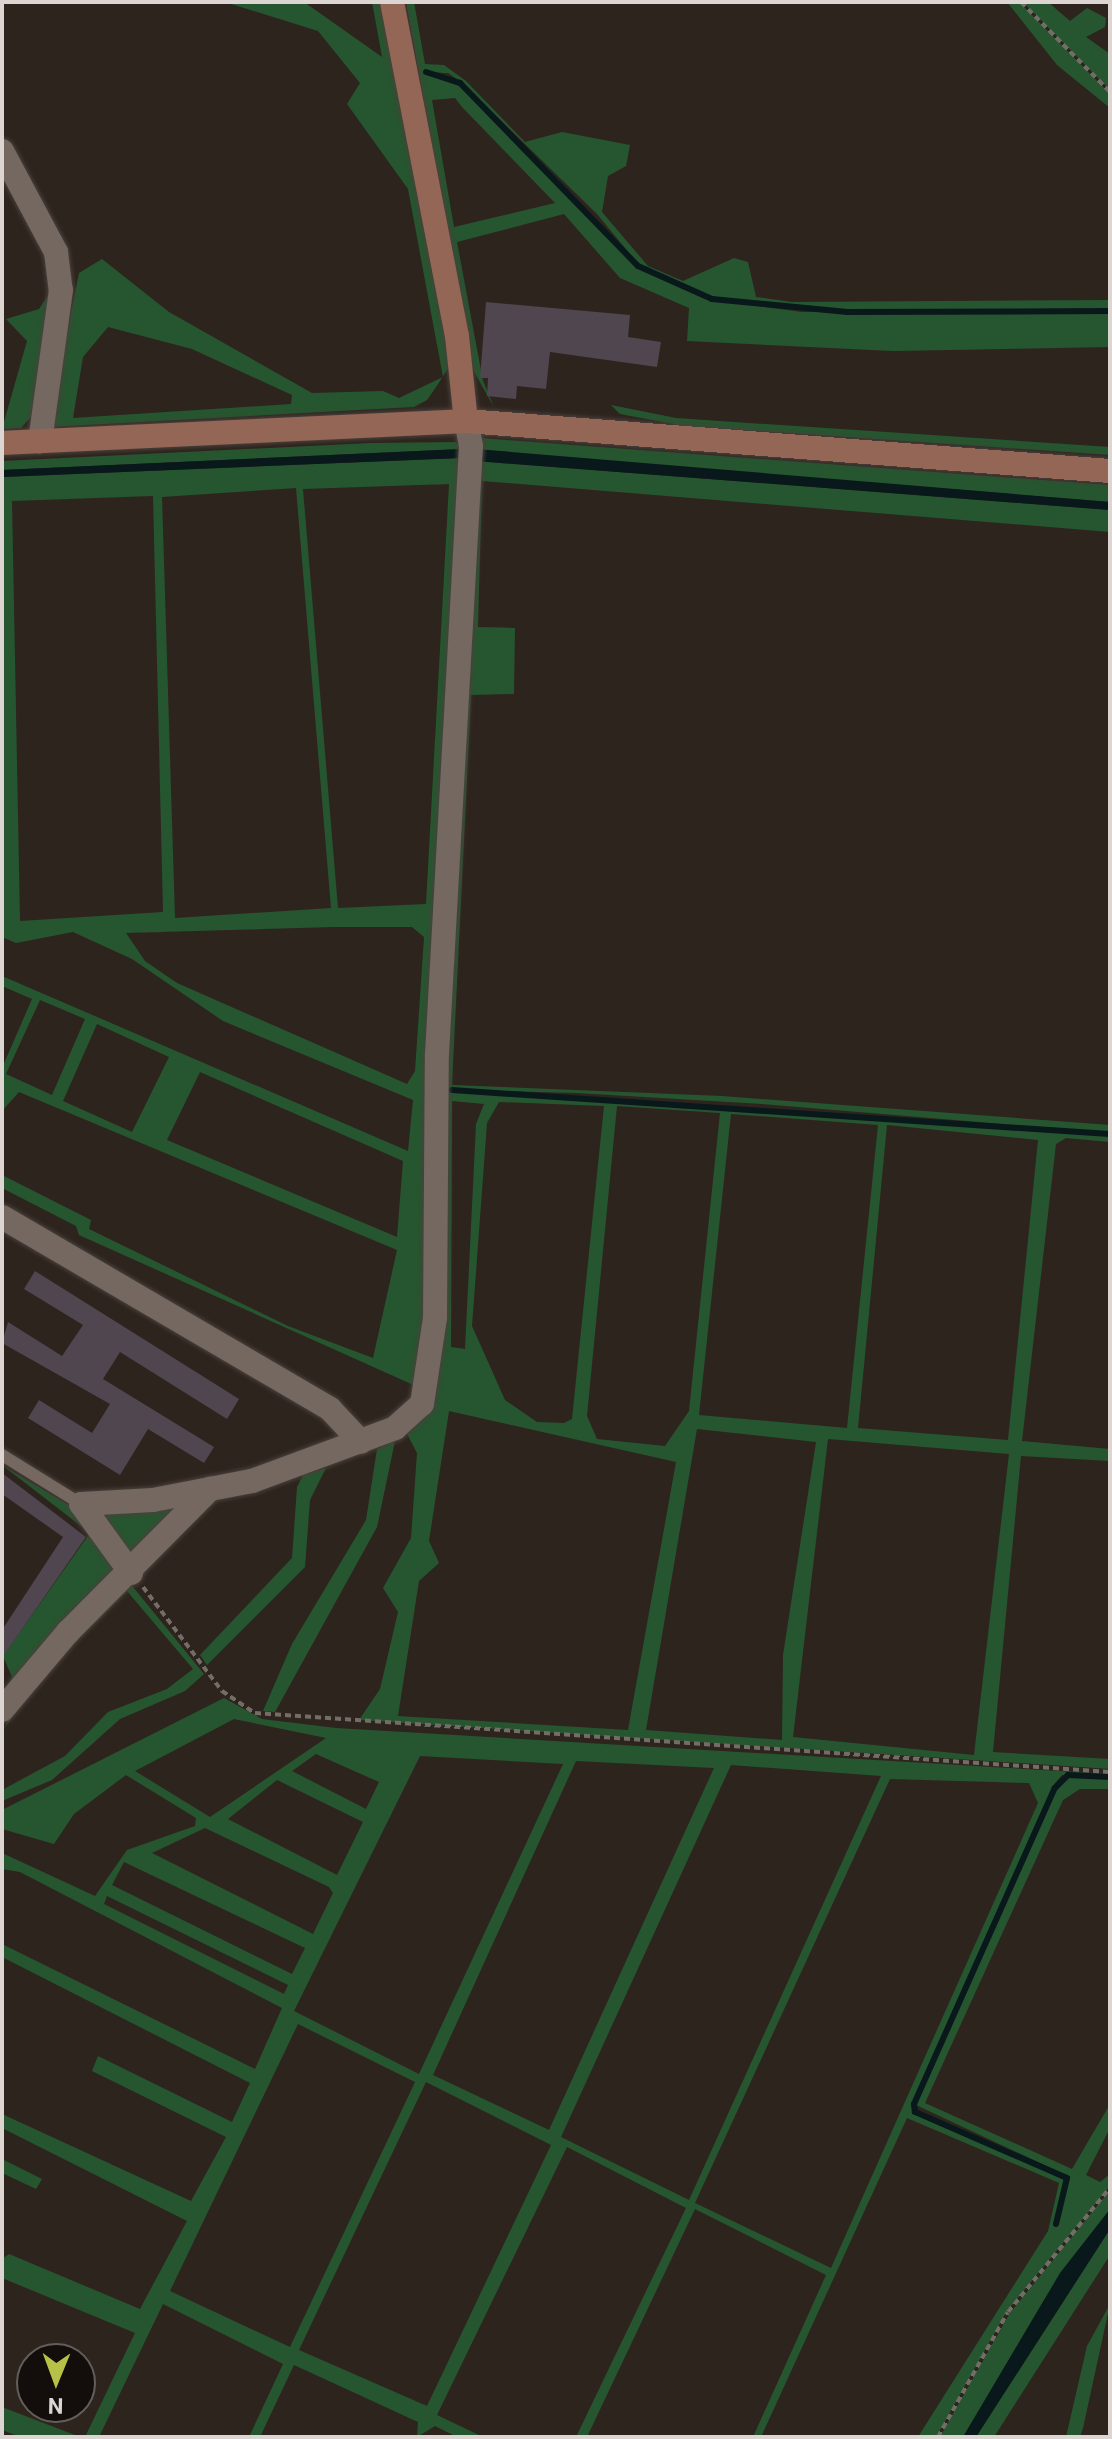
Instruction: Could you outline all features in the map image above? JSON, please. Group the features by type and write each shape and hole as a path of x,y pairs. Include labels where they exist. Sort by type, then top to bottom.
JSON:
{"main road":[{"path":"392,2 457,336 466,421"},
{"path":"2,443 466,421 1110,471"}],"street":[{"path":"2,151 56,252 60,305 40,442"},
{"path":"131,1573 81,1504 210,1489 361,1442 415,1414 432,1350 437,1054 471,446 466,421"},
{"path":"2,1217 330,1409 361,1442"},
{"path":"2,1710 68,1632 131,1573 210,1489"}],"lane":[{"path":"2,1455 81,1504"}],"path":[{"path":"1021,2 1110,92"},
{"path":"131,1573 222,1691 255,1713 1110,1772"},
{"path":"938,2437 1008,2312 1110,2188"}],"green space":[{"path":"225,2 304,2 382,57 372,2 384,2 451,364 443,376 408,189 347,104 360,83 318,31"},
{"path":"406,2 414,2 425,64 444,65 466,81 525,142 562,132 630,145 626,166 608,176 602,212 648,266 683,281 734,258 748,262 756,297 792,302 1110,300 1110,310 802,309 713,297 639,265 597,214 461,82 448,73 424,72 458,84 637,268 712,300 802,312 1110,313 1110,347 893,351 687,341 689,308 620,278 564,214 457,242 483,381 494,407 473,370","holes":["455,98 555,203 454,227 432,100"]},
{"path":"1007,2 1019,2 1110,94 1110,108 1057,65"},
{"path":"1023,2 1048,2 1070,21 1087,8 1106,18 1105,27 1086,37 1110,54 1110,90"},
{"path":"102,259 169,312 312,393 383,391 399,398 442,377 427,400 414,407 48,427 79,273","holes":["108,327 192,349 292,395 291,404 73,418 83,357"]},
{"path":"56,283 31,417 21,428 2,429 27,341 6,319 39,309"},
{"path":"611,405 676,418 1110,447 1110,455 684,426 620,414"},
{"path":"481,438 1110,485 1110,502 476,449"},
{"path":"456,442 462,449 2,470 2,461 371,443"},
{"path":"461,458 418,1387 79,1235 76,1226 2,1188 2,1175 91,1220 89,1229 288,1326 373,1358 397,1250 19,1092 2,1111 2,1068 32,999 2,986 2,976 408,1151 413,1100 223,1021 132,959 73,932 16,943 2,937 2,477","holes":["449,484 426,904 338,908 303,489","296,488 331,908 175,918 162,497","153,496 163,912 20,921 12,501","412,927 424,937 415,1071 407,1084 177,983 145,961 126,933","40,1000 85,1019 52,1095 6,1074","97,1024 169,1057 132,1132 63,1101","200,1072 403,1161 397,1237 167,1140"]},
{"path":"476,461 1110,510 1110,532 482,481 478,627 515,628 514,694 471,695 452,1085 722,1096 1110,1125 1110,1133 762,1104 577,1093 450,1090 1110,1136 1110,1142 1066,1138 1056,1144 1022,1441 1110,1449 1110,1461 1021,1456 993,1752 1110,1759 1110,1769 359,1720 380,1689 398,1612 383,1588 411,1538 417,1453 407,1434 425,1417","holes":["452,1101 484,1104 476,1124 465,1349 451,1347","499,1102 604,1106 572,1419 564,1423 537,1422 505,1400 472,1326 487,1123","617,1106 720,1113 689,1411 665,1446 597,1439 587,1416","731,1114 878,1125 847,1428 699,1415","887,1125 1038,1140 1008,1440 858,1428","449,1411 676,1462 628,1730 398,1716 419,1581 439,1563 429,1541","697,1429 816,1442 783,1655 782,1740 646,1730","828,1439 1009,1454 974,1755 793,1737"]},
{"path":"395,1441 377,1527 275,1712 263,1711 292,1644 366,1520 377,1449"},
{"path":"2,1465 77,1510 121,1570 2,1700 12,1677 3,1656 90,1533"},
{"path":"326,1468 310,1500 305,1567 207,1665 200,1655 292,1558 297,1487 303,1475"},
{"path":"196,1499 132,1557 92,1509"},
{"path":"129,1582 204,1674 185,1691 120,1719 52,1780 2,1801 2,1790 65,1756 108,1712 167,1689 193,1669 127,1591 40,1677 2,1732 35,1675"},
{"path":"224,1698 262,1719 336,1728 1110,1774 1062,1775 1055,1783 911,2106 913,2112 1065,2180 1058,2225 1070,2177 916,2105 1057,1788 1070,1777 1110,1779 1110,1789 1080,1789 1063,1800 925,2103 1072,2169 1110,2104 1110,2128 1086,2175 1100,2182 1110,2174 1110,2186 1007,2311 936,2437 918,2437 1048,2231 1059,2183 907,2118 761,2437 753,2437 826,2275 695,2209 587,2437 576,2437 686,2208 567,2147 437,2415 483,2437 457,2437 435,2426 417,2437 418,2422 294,2365 260,2437 249,2437 283,2364 163,2304 99,2437 85,2437 92,2423 96,2423 96,2414 135,2333 2,2278 2,2259 9,2254 140,2309 187,2221 2,2128 2,2114 191,2201 226,2137 92,2071 98,2056 232,2122 250,2083 2,1957 2,1944 255,2069 282,2008 20,1872 2,1869 2,1853 95,1896 127,1850 195,1826 196,1818 126,1775 74,1814 54,1844 2,1829 2,1810","holes":["234,1719 326,1738 210,1817 135,1771","316,1754 379,1782 366,1809 292,1771","420,1756 563,1764 419,2074 294,2011","576,1761 714,1768 549,2130 433,2075","731,1765 881,1776 689,2200 561,2137","890,1779 1029,1783 1038,1803 831,2268 695,2203","277,1780 363,1822 337,1875 228,1819","205,1828 329,1887 333,1893 313,1934 152,1853","124,1862 305,1948 292,1974 112,1885","107,1896 288,1985 284,1994 104,1904","298,2024 415,2082 290,2347 170,2291","426,2082 551,2145 427,2406 299,2350"]},
{"path":"2,2159 42,2179 36,2189 2,2173"},
{"path":"1110,2190 1110,2209 1046,2297 963,2437 940,2437 1010,2313"},
{"path":"1110,2229 1110,2255 994,2437 976,2437"},
{"path":"1110,2304 1083,2428 1080,2437 1066,2437 1087,2346"},
{"path":"2,2407 16,2412 16,2423 44,2423 80,2437 20,2437 2,2430"}],"shaded area":[{"path":"462,449 461,458 2,477 2,470"},
{"path":"476,449 1110,502 1110,510 476,461"},
{"path":"1110,2209 1110,2229 976,2437 963,2437 1060,2273"}],"building":[{"path":"486,302 630,315 628,337 661,342 657,367 550,352 546,389 517,386 516,399 487,396 488,378 480,378"},
{"path":"35,1271 239,1399 227,1419 120,1352 103,1379 214,1447 204,1463 148,1429 120,1475 28,1418 39,1400 92,1433 110,1404 2,1343 8,1322 62,1356 83,1325 24,1289"},
{"path":"2,1473 86,1537 2,1658 2,1630 63,1537 2,1494"}],"waterway":[{"path":"426,72 460,83 638,266 712,299 847,312 1110,311"},
{"path":"452,1090 1110,1134"},
{"path":"1056,2224 1067,2178 915,2112 914,2104 1055,1788 1068,1775 1110,1777"}]}
